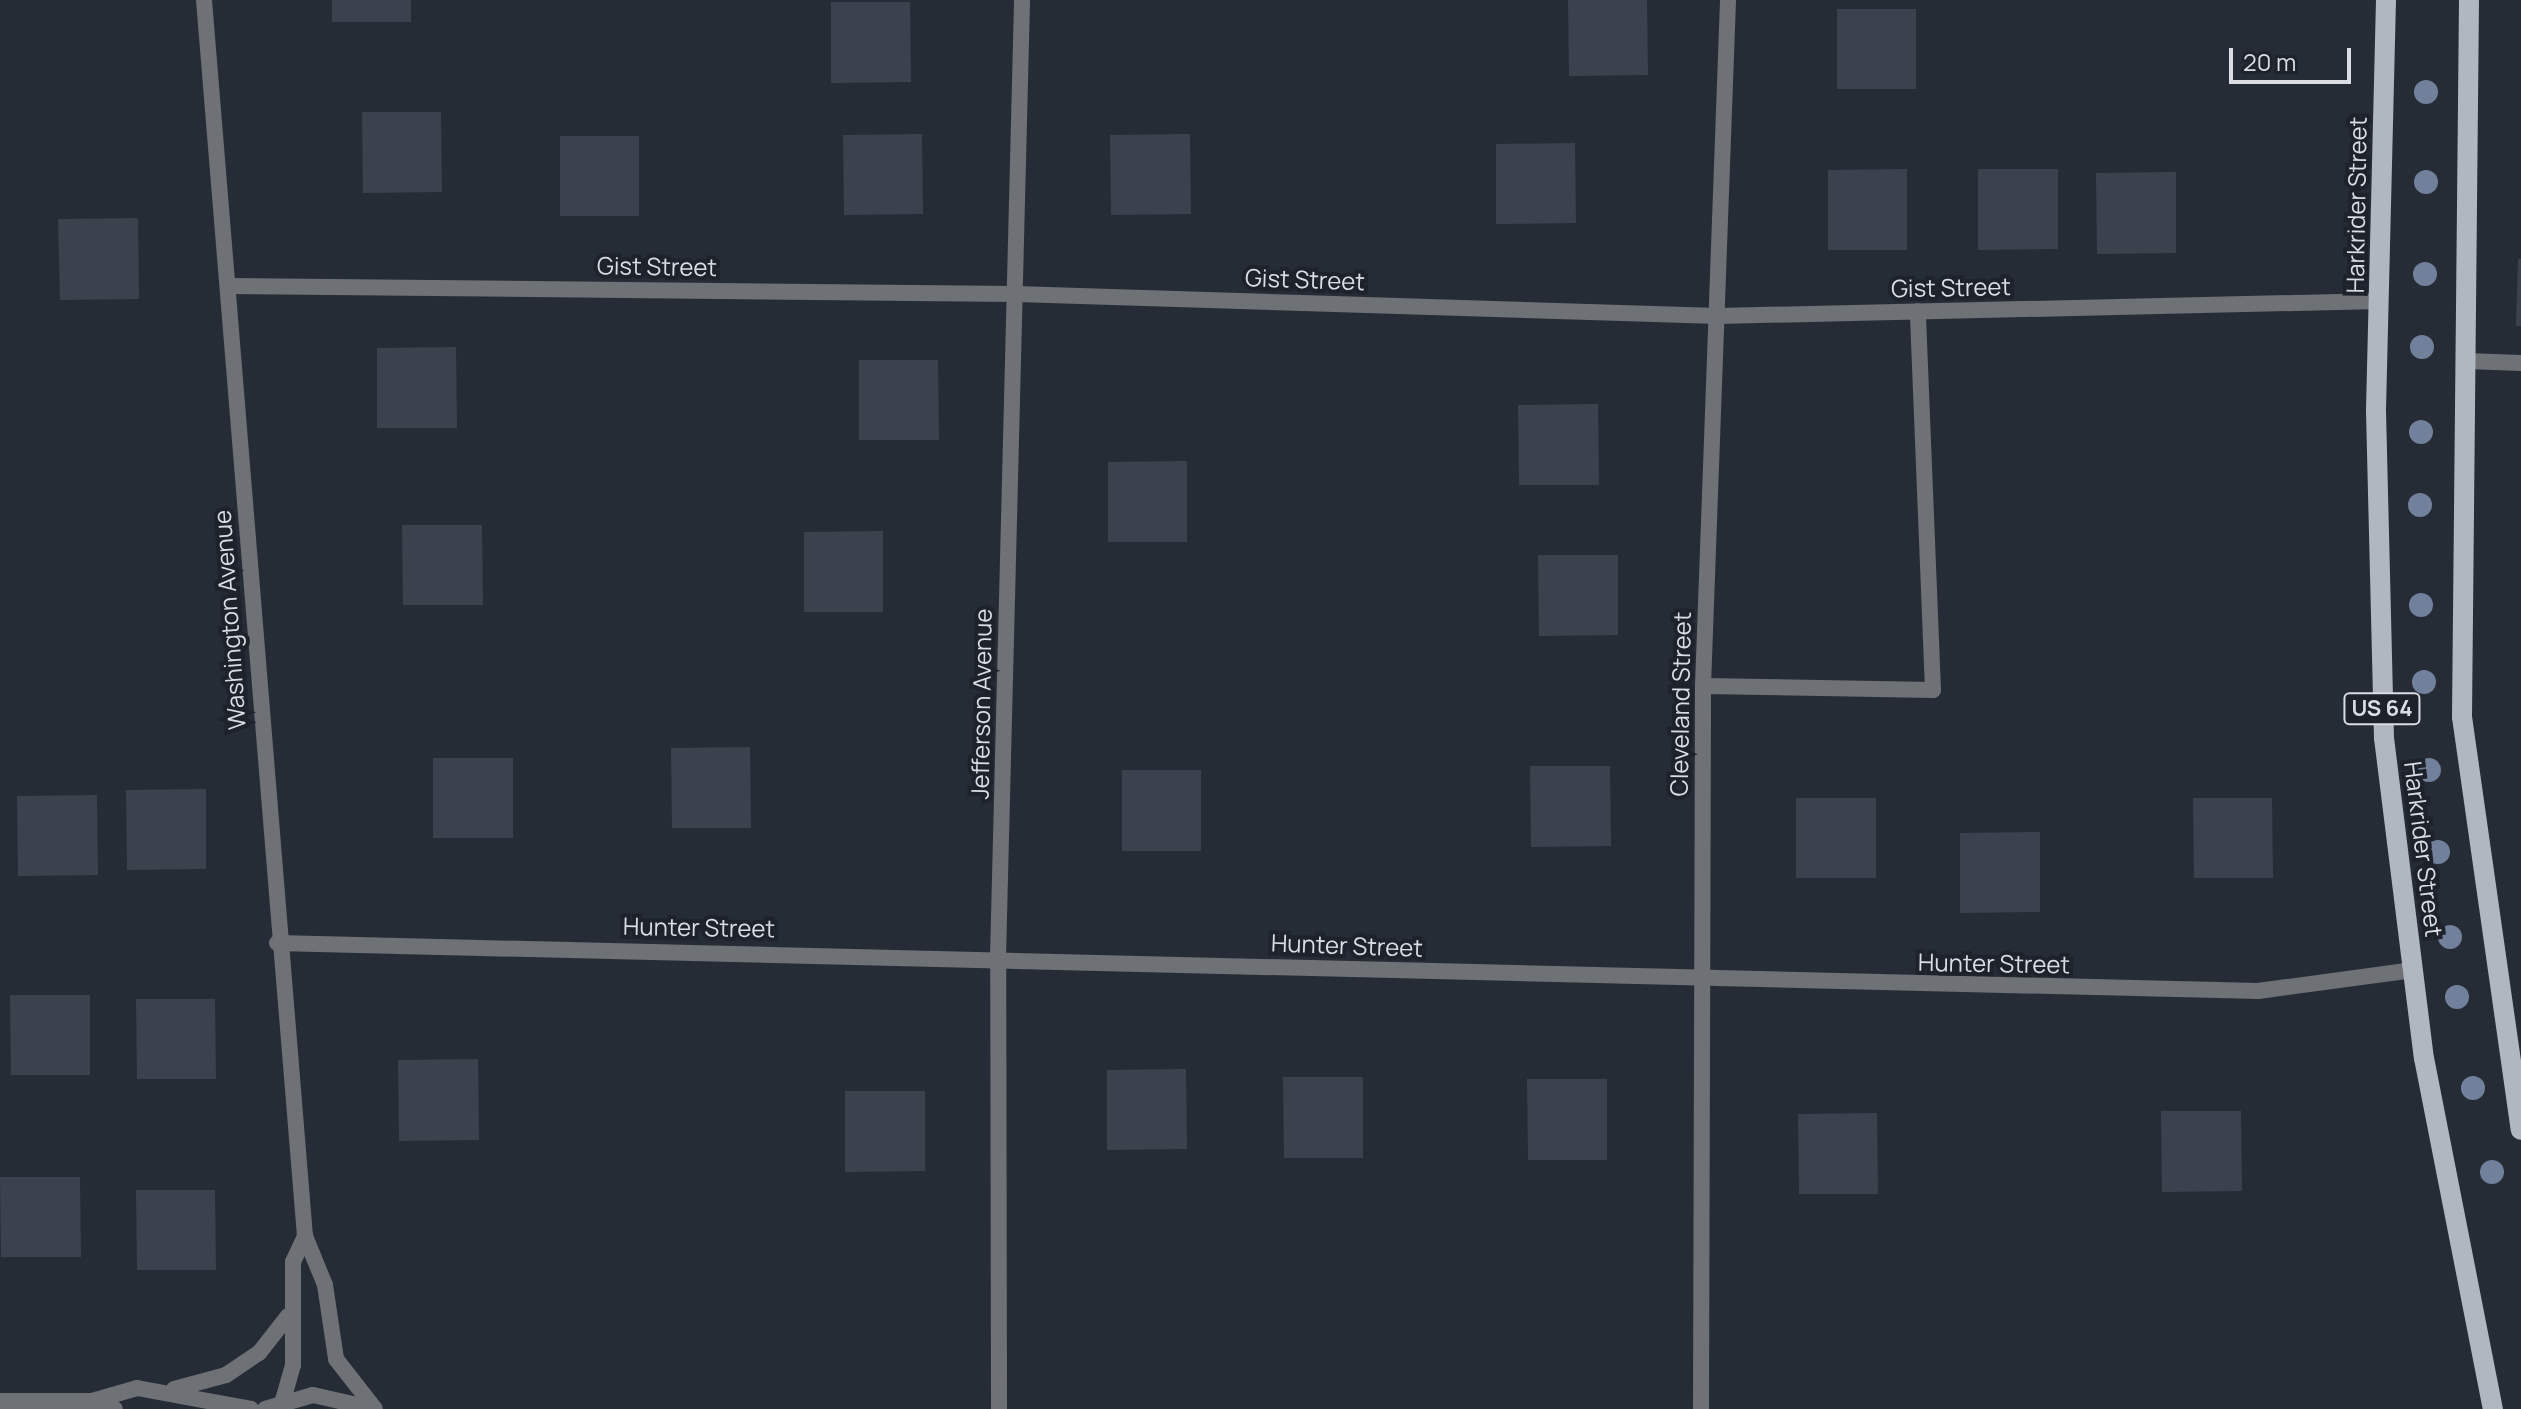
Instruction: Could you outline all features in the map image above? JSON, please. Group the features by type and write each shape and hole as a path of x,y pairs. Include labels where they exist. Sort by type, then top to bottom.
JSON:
{"main road":[{"name":"Harkrider Street","path":"2386,0 2380,301 2382,715 2414,970 2493,1409"},
{"path":"2469,0 2462,717 2521,1130"}],"street":[{"name":"Washington Avenue","path":"204,0 277,943 305,1236 325,1285 336,1359 373,1409"},
{"name":"Jefferson Avenue","path":"999,1409 998,957 1022,0"},
{"name":"Cleveland Street","path":"1701,1409 1703,686 1719,316 1728,0"},
{"name":"Gist Street","path":"228,286 1015,294 1719,316 2380,301"},
{"path":"1703,686 1933,690 1918,311"},
{"path":"2467,361 2521,363"},
{"name":"Hunter Street","path":"277,943 998,957 1702,982 2258,991 2414,970"},
{"name":"Washington Avenue","path":"283,1400 295,1340 288,1316 293,1262 305,1236"},
{"path":"174,1389 226,1375 259,1353 288,1316"},
{"path":"0,1401 92,1401 137,1388 174,1389 251,1409"},
{"path":"265,1409 283,1400 349,1399 373,1409"},
{"path":"92,1401 115,1409"}],"building":[{"path":"332,0 411,0 411,22 332,22"},
{"path":"1568,0 1647,0 1648,75 1569,76"},
{"path":"831,2 910,2 911,82 831,83"},
{"path":"1837,9 1916,9 1916,89 1837,89"},
{"path":"362,112 441,112 442,192 363,193"},
{"path":"922,134 923,214 844,215 843,135"},
{"path":"1190,134 1191,214 1111,215 1110,135"},
{"path":"560,136 639,136 639,216 560,216"},
{"path":"1575,143 1576,223 1496,224 1496,144"},
{"path":"1907,169 1907,250 1828,250 1828,170"},
{"path":"1978,169 2058,169 2058,249 1978,250"},
{"path":"2176,172 2176,253 2097,254 2096,173"},
{"path":"138,218 139,299 60,300 58,219"},
{"path":"2518,259 2521,259 2521,326 2516,326"},
{"path":"456,347 457,428 377,428 377,348"},
{"path":"859,360 938,360 939,440 859,440"},
{"path":"1598,404 1599,485 1519,485 1518,405"},
{"path":"1187,461 1187,542 1108,542 1108,462"},
{"path":"402,525 482,525 483,605 403,605"},
{"path":"883,531 883,612 804,612 804,532"},
{"path":"1538,555 1618,555 1618,635 1539,636"},
{"path":"750,747 751,828 672,828 671,748"},
{"path":"433,758 513,758 513,838 433,838"},
{"path":"1530,766 1610,766 1611,846 1531,847"},
{"path":"1122,770 1201,770 1201,851 1122,851"},
{"path":"206,789 206,869 127,870 126,790"},
{"path":"97,795 98,875 18,876 17,796"},
{"path":"1796,798 1876,798 1876,878 1796,878"},
{"path":"2193,798 2272,798 2273,878 2194,878"},
{"path":"2040,832 2040,912 1960,913 1960,833"},
{"path":"10,995 90,995 90,1075 11,1075"},
{"path":"136,999 215,999 216,1079 137,1079"},
{"path":"478,1059 479,1140 399,1141 398,1060"},
{"path":"1186,1069 1187,1149 1107,1150 1107,1070"},
{"path":"1283,1077 1363,1077 1363,1158 1284,1158"},
{"path":"1527,1079 1607,1079 1607,1160 1528,1160"},
{"path":"845,1091 925,1091 925,1171 845,1172"},
{"path":"2161,1111 2241,1111 2242,1191 2162,1192"},
{"path":"1877,1113 1878,1194 1799,1194 1798,1114"},
{"path":"0,1177 80,1177 81,1257 1,1257"},
{"path":"136,1190 215,1190 216,1270 137,1270"}]}
